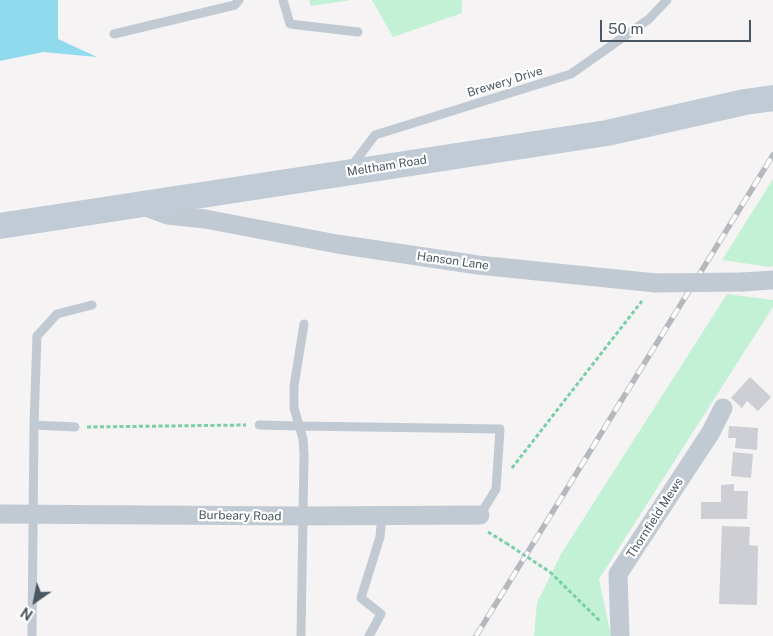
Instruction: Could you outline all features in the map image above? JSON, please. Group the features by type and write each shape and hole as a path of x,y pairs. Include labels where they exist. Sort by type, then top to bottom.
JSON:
{"main road":[{"name":"Meltham Road","path":"0,226 607,133 744,102 773,98"}],"street":[{"name":"Hanson Lane","path":"137,204 168,215 205,219 337,244 478,265 656,283 773,280"},
{"name":"Thornfield Mews","path":"620,636 618,574 711,432 723,408"},
{"name":"Burbeary Road","path":"0,514 382,515 483,523"}],"lane":[{"path":"114,34 235,4 239,0"},
{"path":"282,0 290,24 358,32"},
{"name":"Brewery Drive","path":"346,173 375,136 571,74 649,19 667,0"},
{"path":"32,636 34,425 37,336 57,314 92,305"},
{"path":"301,636 304,455 294,408 294,386 304,324"},
{"path":"34,425 75,427"},
{"path":"259,425 500,429 496,489 483,523"},
{"path":"369,636 381,614 362,598 380,537 382,515"}],"path":[{"path":"496,489 656,283"},
{"path":"75,427 259,425"},
{"path":"483,523 506,544 550,572 602,623"}],"green space":[{"path":"309,0 351,0 311,6"},
{"path":"372,0 462,0 462,13 393,37"},
{"path":"773,179 773,266 722,260"},
{"path":"727,294 773,300 773,307 599,579 611,636 534,636 537,603 561,554"}],"water":[{"path":"0,0 58,0 58,39 97,57 43,52 0,61"}],"building":[{"path":"750,377 771,397 758,411 747,401 742,408 731,398"},
{"path":"729,426 758,428 757,450 735,448 736,438 728,438"},
{"path":"733,452 753,454 751,478 731,476"},
{"path":"734,484 734,491 748,491 747,519 701,519 701,502 721,502 721,485"},
{"path":"722,526 750,527 749,545 758,546 757,605 719,604"}],"railway":[{"path":"476,636 773,155"}]}
